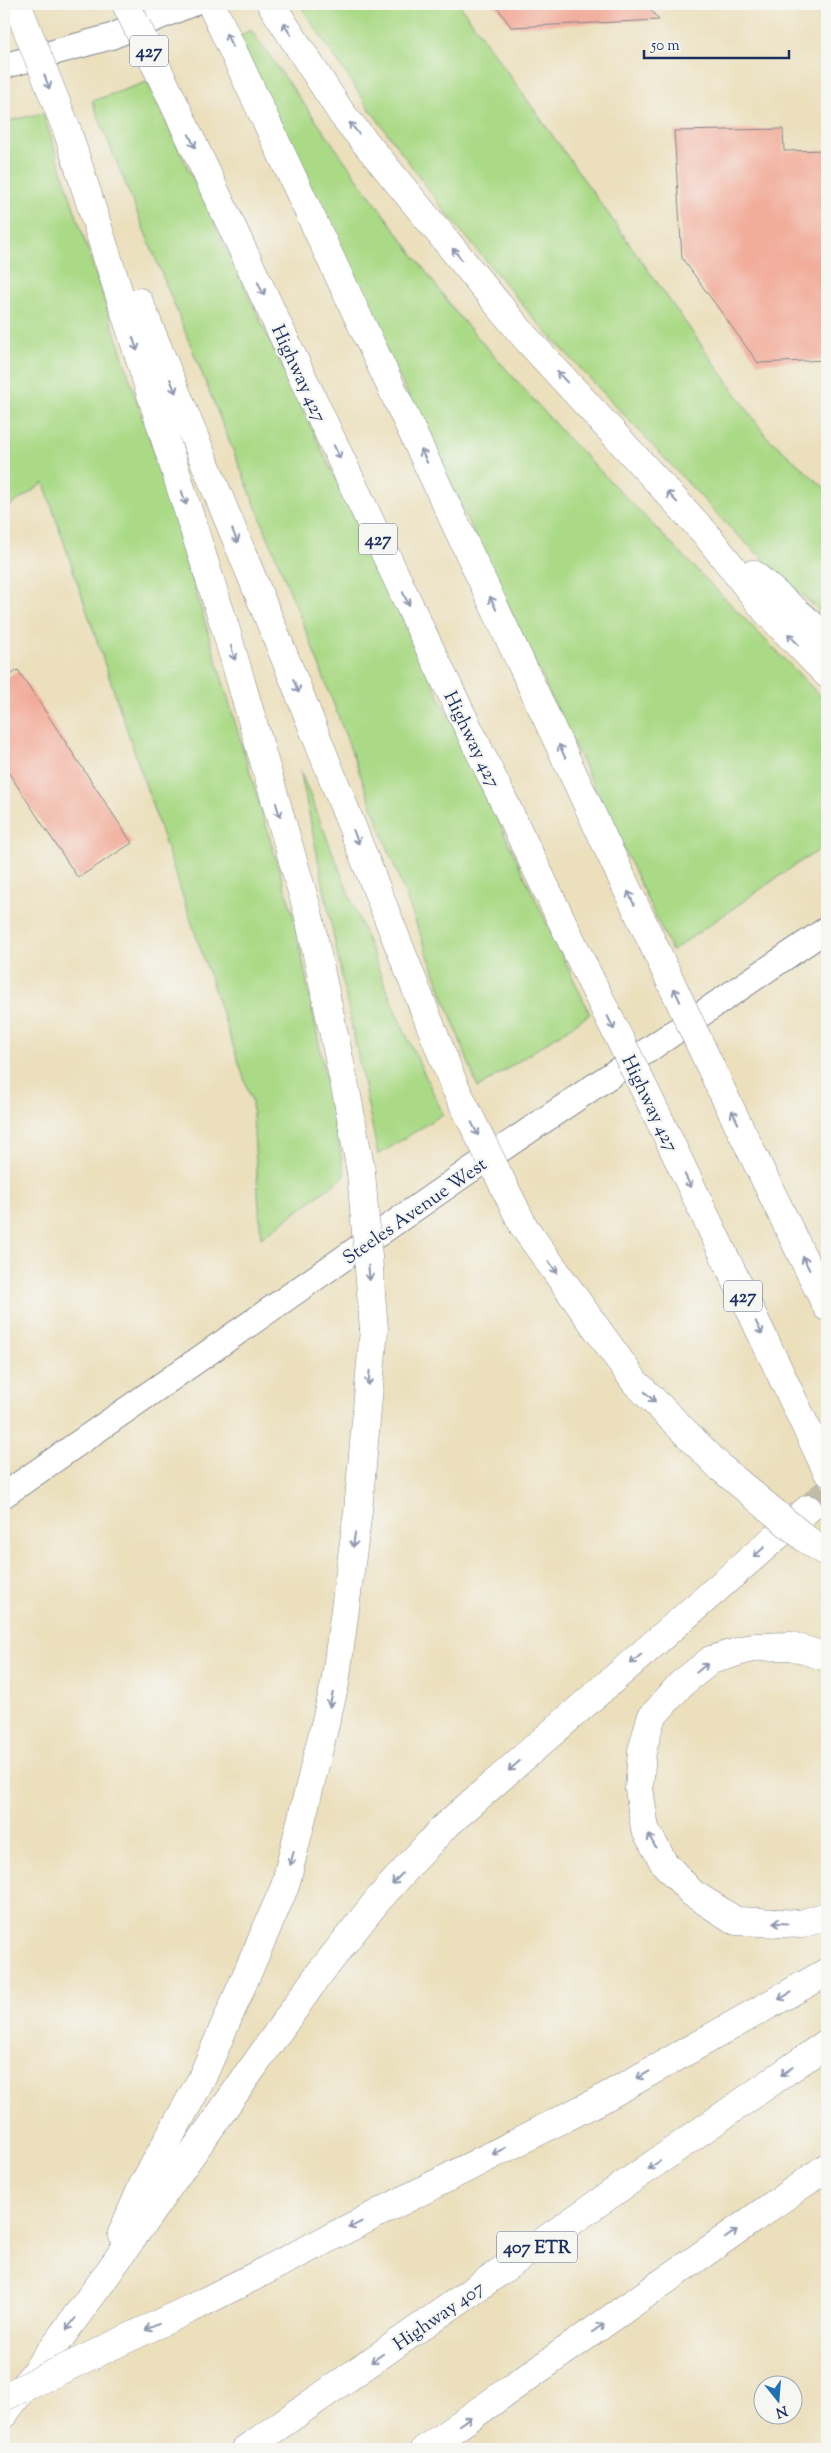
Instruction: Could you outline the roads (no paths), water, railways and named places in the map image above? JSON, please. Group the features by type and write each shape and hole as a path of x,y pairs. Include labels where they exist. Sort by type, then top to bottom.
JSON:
{"highway":[{"path":"17,4 67,130 294,680 454,1085 524,1227 635,1382 721,1468 806,1539 827,1553"},
{"name":"Highway 427","path":"126,4 429,647 660,1121 827,1471"},
{"path":"212,4 720,1087 827,1307"},
{"path":"271,4 342,114 524,336 705,533 767,612 827,674"},
{"path":"67,130 225,627 308,912 361,1172 374,1330 358,1511 335,1684 285,1886 201,2080 143,2185 100,2284"},
{"path":"705,533 827,638"},
{"path":"4,2414 100,2284 316,1978 377,1901 443,1828 808,1508"},
{"path":"827,1657 791,1646 754,1647 711,1660 681,1684 651,1718 642,1751 640,1789 645,1829 664,1863 692,1893 736,1921 800,1924 827,1916"},
{"path":"4,2398 196,2306 602,2099 827,1972"},
{"name":"Highway 407","path":"246,2449 827,2043"},
{"path":"425,2449 827,2167"}],"main road":[{"path":"4,66 110,37 191,4"},
{"name":"Steeles Avenue West","path":"4,1495 455,1181 827,929"}],"tunnel":[{"path":"808,1509 827,1492"}]}
